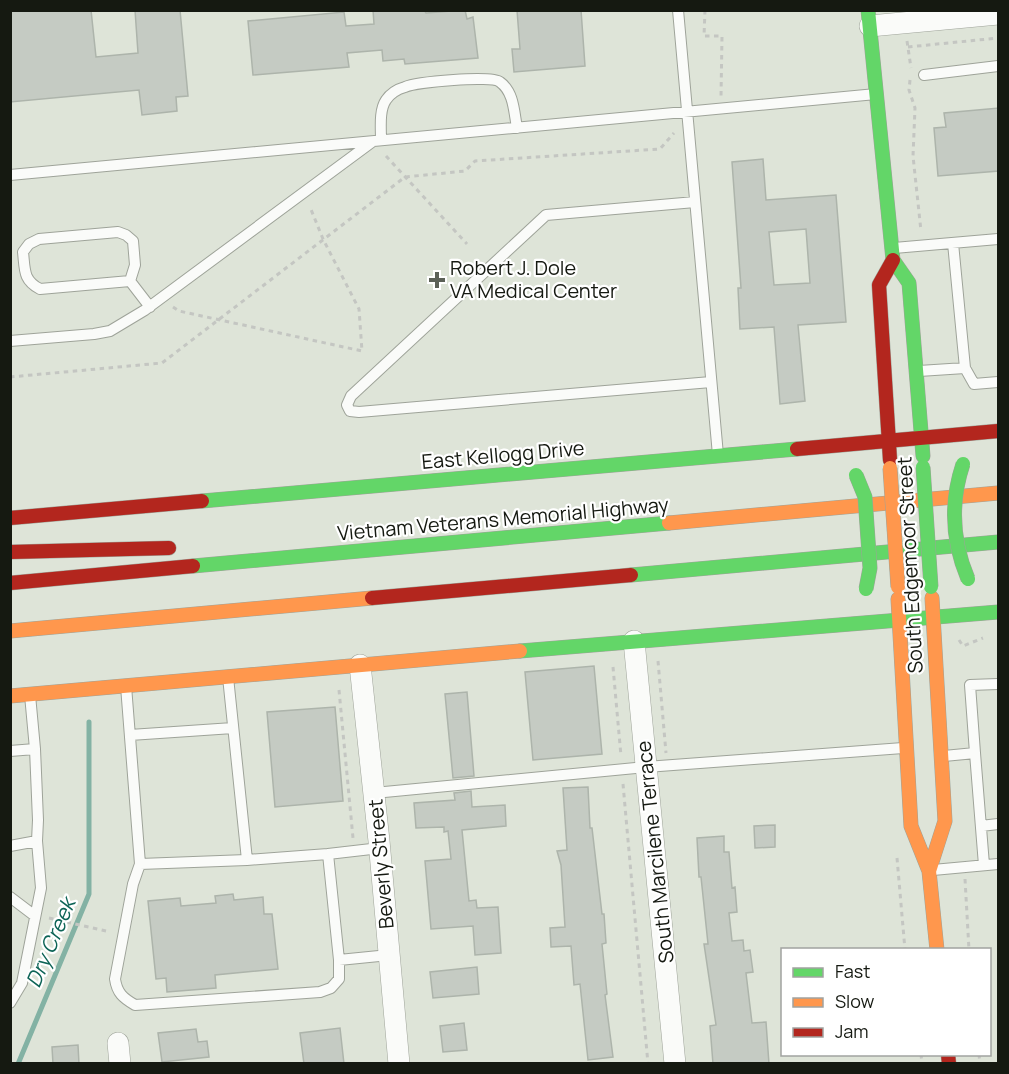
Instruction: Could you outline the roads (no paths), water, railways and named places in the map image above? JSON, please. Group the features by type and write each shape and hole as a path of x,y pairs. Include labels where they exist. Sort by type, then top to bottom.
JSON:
{"main road":[{"name":"South Edgemoor Street","path":"869,18 892,254 909,283 922,437 945,820 929,871"},
{"name":"South Edgemoor Street","path":"892,254 879,285 890,440 911,826 929,871 937,948"},
{"name":"East Kellogg Drive","path":"10,518 999,430"},
{"path":"985,446 999,440"},
{"path":"802,448 830,459"},
{"path":"967,461 955,484 953,507 959,560 968,579 979,590"},
{"path":"824,626 860,599 870,567 865,496 852,472"},
{"name":"Vietnam Veterans Memorial Highway","path":"10,583 999,493"},
{"path":"274,545 534,536"},
{"path":"10,631 999,542"},
{"path":"10,552 180,548"},
{"path":"91,637 369,599"},
{"path":"10,696 824,626 932,616 996,605"}],"street":[{"path":"869,18 904,23 999,14"},
{"name":"South Marcilene Terrace","path":"634,641 675,1064"},
{"name":"Beverly Street","path":"360,665 380,848 399,1064"}],"lane":[{"path":"678,10 718,455"},
{"path":"924,75 999,66"},
{"path":"10,341 110,331 150,306 377,141 385,101 393,93 407,86 481,78 498,79 506,87 512,99 517,128"},
{"path":"10,175 876,94"},
{"path":"695,202 546,215 351,396 348,405 350,411 359,412 711,382"},
{"path":"118,232 133,240 135,265 130,281 40,290 31,285 26,277 23,252 29,243 39,239 118,232"},
{"path":"892,254 922,246 999,239"},
{"path":"953,243 965,368 974,384 999,382"},
{"path":"130,281 150,306"},
{"path":"916,372 965,368"},
{"path":"228,677 247,860"},
{"path":"984,865 969,685 999,684"},
{"path":"126,686 140,864 133,884 115,979 117,990 123,998 135,1005 320,992 331,988 339,980 339,960 328,854"},
{"path":"10,1003 22,983 40,916 41,888 37,841 35,750 30,694"},
{"path":"130,735 233,728"},
{"path":"374,793 646,767 907,748"},
{"path":"10,751 35,750"},
{"path":"941,756 975,753"},
{"path":"981,826 999,824"},
{"path":"10,846 37,841"},
{"path":"140,864 247,860 380,848"},
{"path":"929,871 999,864"},
{"path":"10,897 40,916"},
{"path":"339,960 389,955"}],"waterway":[{"name":"Dry Creek","path":"18,1064 89,894 89,722"}],"place":[{"name":"Robert J. Dole VA Medical Center","path":"437,280"}]}
